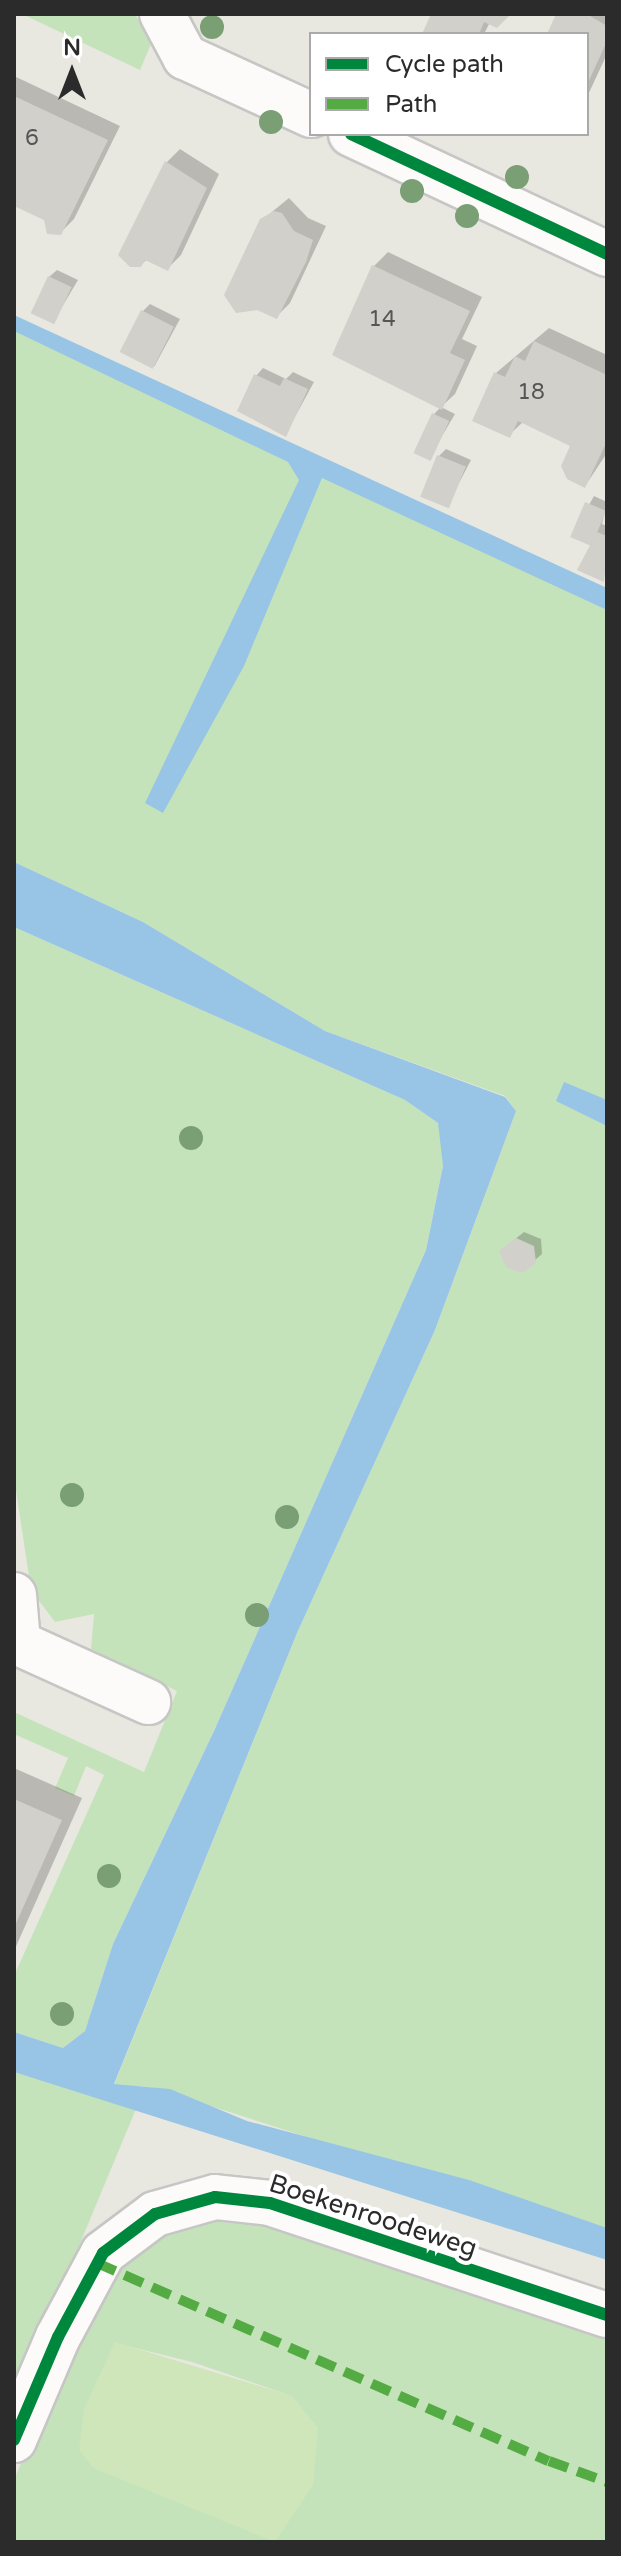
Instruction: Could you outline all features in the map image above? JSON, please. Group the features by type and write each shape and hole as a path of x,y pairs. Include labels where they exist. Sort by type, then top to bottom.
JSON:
{"street":[{"path":"162,14 185,57 309,114"},
{"path":"355,136 607,254"},
{"path":"14,1595 18,1643 148,1702"},
{"name":"Boekenroodeweg","path":"14,2440 58,2337 103,2253 155,2214 215,2197 270,2203 607,2315"}],"green space":[{"path":"22,14 135,14 151,44 140,70"},
{"path":"14,327 607,605 607,2233 151,2087 114,2085 297,1633 435,1330 516,1111 505,1096 325,1031 143,922 14,862"},
{"path":"14,927 405,1100 438,1123 442,1134 443,1166 426,1250 214,1731 113,1944 85,2031 63,2048 14,2032 14,1976 104,1775 86,1766 74,1796 55,1788 68,1758 14,1734 14,1712 144,1772 177,1691 91,1649 94,1614 55,1622 31,1590 14,1477"},
{"path":"14,2072 136,2109 14,2402"},
{"path":"219,2207 607,2332 607,2542 14,2542 14,2480 96,2284 121,2248","holes":["115,2343 192,2362 292,2396"]},
{"path":"115,2342 292,2396 318,2428 313,2485 275,2542 93,2468 79,2449 84,2409"}],"water":[{"path":"14,315 607,588 607,610 322,478 244,666 163,813 145,803 299,480 288,462 14,331"},
{"path":"14,862 143,922 325,1031 505,1097 516,1111 435,1330 297,1633 114,2084 170,2089 247,2121 469,2180 607,2228 607,2260 14,2072 14,2032 63,2048 85,2031 113,1944 214,1731 426,1250 443,1166 438,1123 405,1100 14,927"},
{"path":"564,1082 607,1100 607,1126 556,1101"}],"building":[{"path":"431,14 511,14 497,28 484,22 480,32 423,32"},
{"path":"556,14 587,14 607,26 607,41 589,81 589,32 548,32"},
{"path":"14,96 108,140 61,235 47,234 44,220 14,206"},
{"path":"165,161 207,188 168,271 145,260 141,267 130,267 118,255"},
{"path":"274,211 282,213 294,231 313,240 306,262 277,319 257,310 236,313 224,295 260,219"},
{"path":"372,265 470,311 450,353 465,360 442,410 332,355"},
{"path":"48,276 72,287 54,324 31,313"},
{"path":"141,310 174,327 153,369 120,352"},
{"path":"534,341 607,375 607,441 585,488 567,479 561,466 570,446 518,421 510,438 472,421 494,372 505,377 515,356 525,361"},
{"path":"254,374 280,386 284,378 308,389 286,437 237,411"},
{"path":"432,413 449,421 431,461 413,453"},
{"path":"437,455 466,467 449,508 420,497"},
{"path":"585,502 606,511 591,546 570,537"},
{"path":"597,532 607,536 604,582 577,570"},
{"path":"516,1238 534,1246 536,1263 522,1273 506,1267 499,1251"},
{"path":"14,1799 62,1820 14,1928"}],"marked path":[{"path":"97,2263 549,2461 607,2482"}],"cycle path":[{"path":"355,136 607,254"},
{"path":"14,2440 58,2337 103,2253 155,2214 215,2197 270,2203 607,2315"}]}
